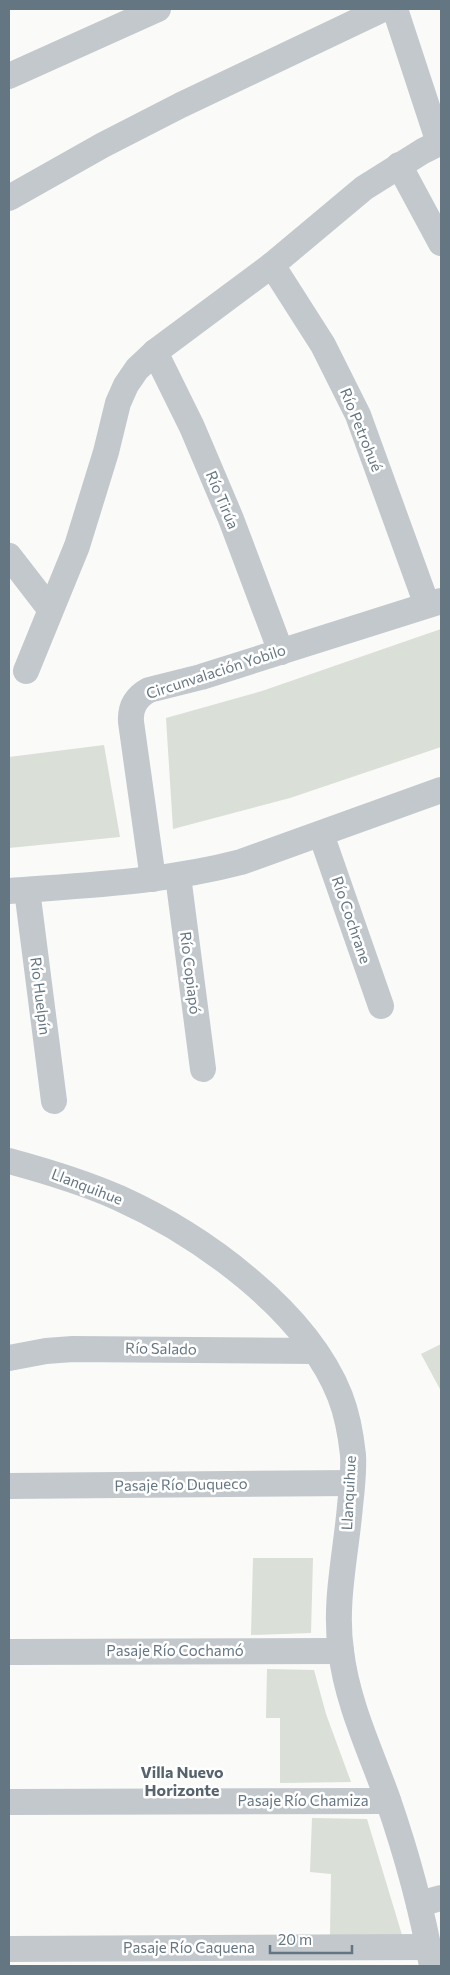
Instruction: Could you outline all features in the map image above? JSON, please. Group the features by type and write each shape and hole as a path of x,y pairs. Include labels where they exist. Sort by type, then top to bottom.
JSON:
{"street":[{"path":"9,76 158,9"},
{"path":"9,198 146,123 383,9"},
{"path":"26,671 77,546 104,461 118,403 126,385 137,369 155,352 272,265 364,188 399,165 440,143 395,9"},
{"path":"399,165 441,243"},
{"name":"Río Petrohué","path":"272,265 323,345 358,415 434,603"},
{"name":"Río Tirúa","path":"155,352 192,427 231,519 281,652"},
{"path":"9,556 50,609"},
{"name":"Circunvalación Yobilo","path":"152,879 130,714 136,700 149,690 201,677 434,603"},
{"path":"18,891 178,876 241,862 441,790"},
{"name":"Río Cochrane","path":"321,834 382,1006"},
{"name":"Río Copiapó","path":"178,876 203,1069"},
{"name":"Río Huelpín","path":"18,891 54,1101"},
{"name":"Llanquihue","path":"9,1161 88,1185 119,1198 180,1230 222,1259 261,1292 300,1331 315,1351 331,1378 345,1414 353,1457 340,1600 340,1651 349,1691 408,1863 430,1901 430,1957"},
{"name":"Río Salado","path":"9,1358 46,1351 74,1349 315,1351"},
{"name":"Pasaje Río Duqueco","path":"9,1486 352,1483"},
{"name":"Pasaje Río Cochamó","path":"9,1652 340,1651"},
{"name":"Pasaje Río Chamiza","path":"9,1802 388,1801"},
{"name":"Pasaje Río Caquena","path":"9,1949 430,1957"}],"shaded area":[{"path":"441,629 441,747 290,798 173,829 166,718 262,691"},
{"path":"104,745 120,837 9,848 9,757"},
{"path":"441,1344 441,1391 421,1354"},
{"path":"253,1558 313,1558 311,1633 251,1635"},
{"path":"267,1669 314,1670 326,1714 351,1782 280,1783 280,1718 266,1718"},
{"path":"312,1818 367,1819 402,1935 330,1935 331,1874 310,1872"}],"district":[{"name":"Villa Nuevo Horizonte","path":"182,1781"}]}
